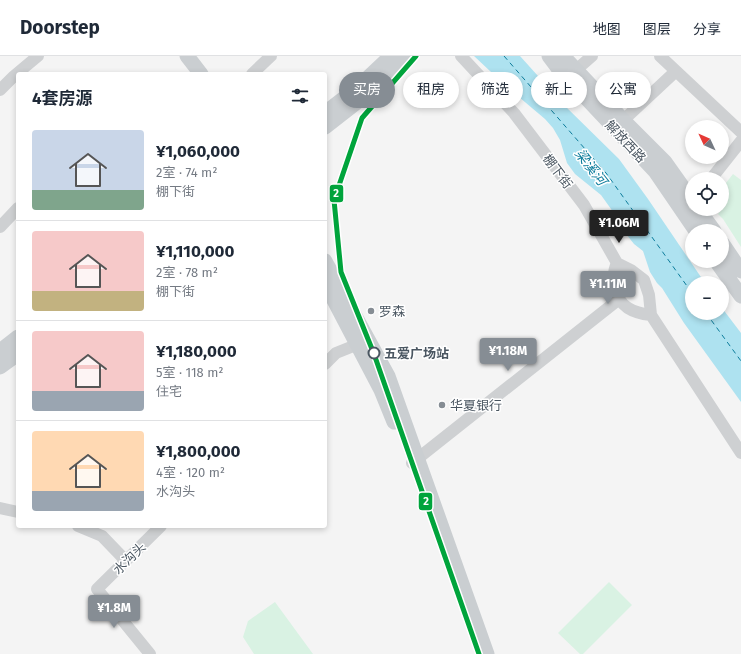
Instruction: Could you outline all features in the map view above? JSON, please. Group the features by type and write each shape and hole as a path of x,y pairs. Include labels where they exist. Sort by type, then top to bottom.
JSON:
{"main road":[{"path":"179,56 191,72"},
{"path":"187,56 199,72"},
{"path":"327,111 356,89 390,56"},
{"path":"327,124 366,95 409,56"},
{"name":"解放西路","path":"549,56 558,68 619,124"},
{"name":"解放西路","path":"563,56 576,70 655,171 685,197"},
{"path":"729,253 741,271"},
{"path":"327,265 388,376 480,654"},
{"path":"721,268 741,296"},
{"path":"327,287 356,345 381,390 415,461 487,654"},
{"path":"0,351 16,339"},
{"path":"0,367 16,355"}],"street":[{"path":"22,72 38,56"},
{"path":"254,72 271,56"},
{"name":"棚下街","path":"461,56 514,113 584,205 617,263"},
{"path":"576,70 592,56"},
{"path":"660,56 741,132"},
{"path":"619,124 676,71"},
{"path":"0,90 16,78"},
{"path":"717,172 741,141"},
{"path":"0,227 16,210"},
{"path":"651,315 635,312 618,300 613,282 614,270 617,263 631,270 644,280 649,295 651,315 741,453"},
{"path":"415,461 618,300"},
{"path":"327,362 336,353 356,345"},
{"path":"0,508 16,512"},
{"path":"83,528 102,536 126,561"},
{"name":"水沟头","path":"150,654 97,589 159,528"}],"green space":[{"path":"733,174 741,180 741,247 729,228 729,224 726,224 720,216 729,216 729,179"},
{"path":"609,582 632,605 583,654 580,654 558,633"},
{"path":"275,602 313,654 254,654 243,637 248,621"}],"water":[{"path":"474,56 520,56 534,72 531,72 531,107 523,100 523,72 491,72"},
{"name":"梁溪河","path":"532,108 567,108 619,159 648,199 685,254 685,268 695,268 700,276 685,276 685,320 729,320 729,317 741,333 741,402 684,323 662,288 657,283 650,272 643,251 634,244 623,230 601,195 575,174 567,163 560,140 553,128"}],"ferry route":[{"path":"504,56 606,173 685,283"},
{"path":"711,320 741,361"}],"transit line":[{"name":"2","path":"416,56 362,118 334,200 341,272 374,354 479,654"}],"place":[{"name":"罗森","path":"371,311"},
{"name":"五爱广场站","path":"374,353"},
{"name":"华夏银行","path":"442,405"}]}
